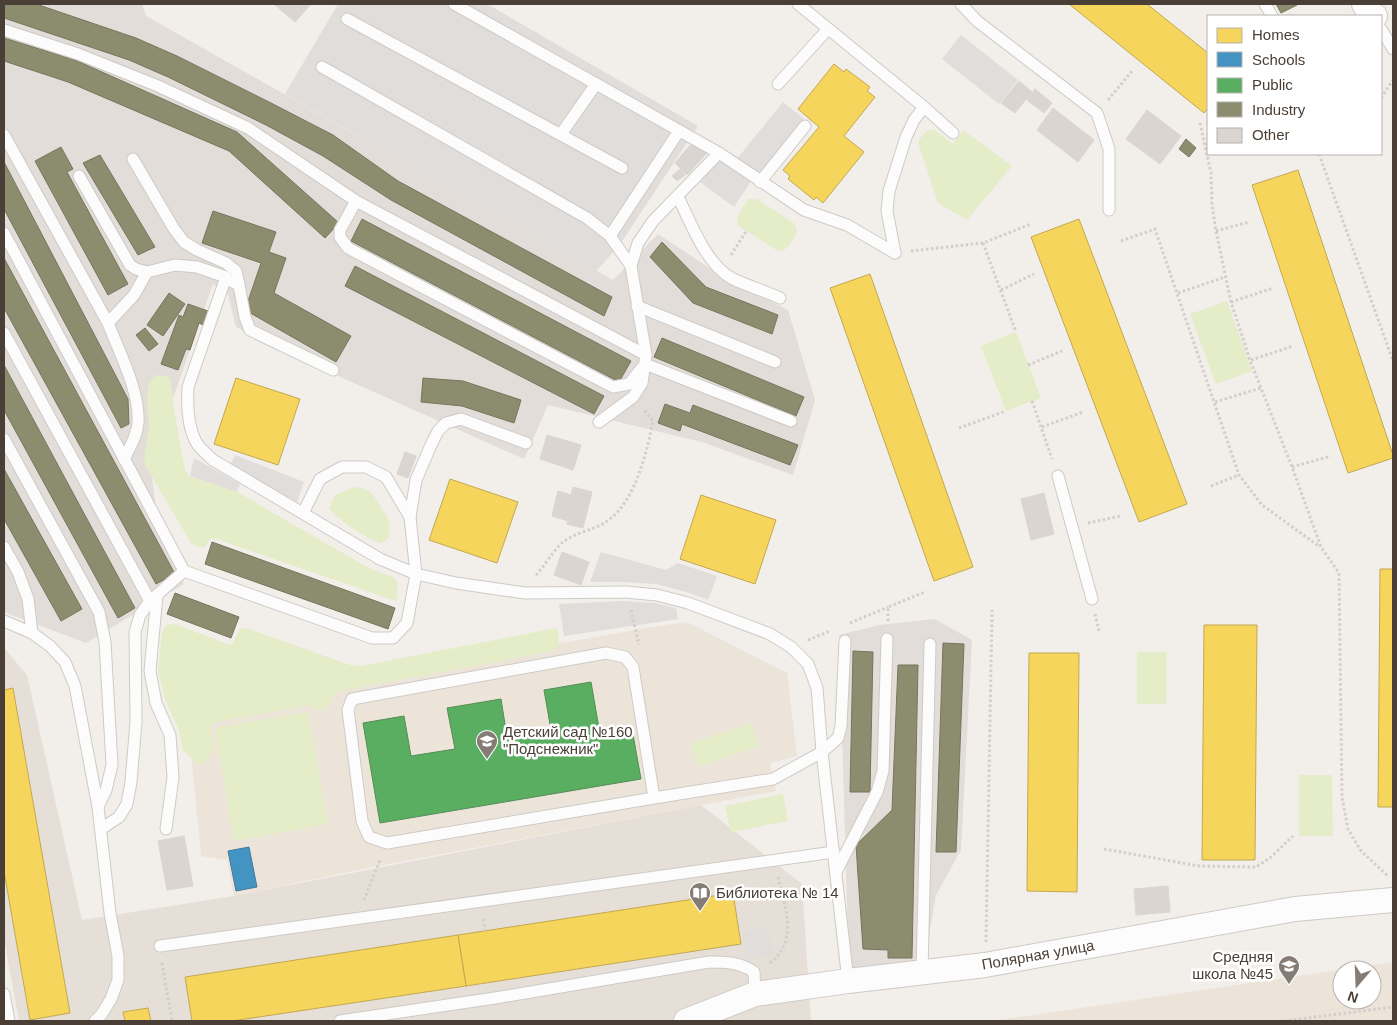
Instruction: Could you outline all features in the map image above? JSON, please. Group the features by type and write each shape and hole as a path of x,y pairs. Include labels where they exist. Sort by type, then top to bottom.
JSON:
{"street":[{"name":"Полярная улица","path":"686,1021 754,983 848,980 985,965 1295,909 1393,900"}],"lane":[{"path":"454,4 719,154 804,210 847,225 894,253"},
{"path":"798,4 954,133"},
{"path":"961,4 977,22 1097,113 1109,149 1109,210"},
{"path":"1265,4 1271,15"},
{"path":"347,19 622,168"},
{"path":"778,84 828,29"},
{"path":"4,30 78,54 158,86 248,128 356,202 646,359 791,421"},
{"path":"1382,30 1393,49"},
{"path":"322,67 587,218 610,236 631,266"},
{"path":"561,134 596,84"},
{"path":"894,253 887,210 889,191 906,138 914,120 924,108"},
{"path":"760,182 805,126"},
{"path":"610,236 679,131"},
{"path":"4,135 108,323 135,395 138,423 135,439 124,459"},
{"path":"599,422 633,398 642,383 646,359 631,266 638,244 653,222 719,154"},
{"path":"132,159 174,229 184,242 236,271 245,318 250,330 333,370"},
{"path":"79,176 130,265 147,272 175,265 196,267 226,277 239,285"},
{"path":"678,197 709,256 722,270 732,278 780,298"},
{"path":"356,202 340,230 340,238 348,248 613,387 629,384 646,359"},
{"path":"4,233 184,571 372,638 393,638 407,624 416,574 410,517 416,480 438,431 446,423 462,419 526,443"},
{"path":"108,323 134,295 147,272"},
{"path":"226,277 188,387 188,411 196,442 213,460 380,559 416,574 456,583 525,593 626,592 657,595 688,603 770,634 792,647 808,664 817,688 822,752 848,980"},
{"path":"637,306 776,362"},
{"path":"4,333 154,598 150,671 156,702 170,735 173,777 166,829"},
{"path":"4,439 99,612 105,642 112,765 106,790 98,808"},
{"path":"303,513 320,479 342,467 366,467 386,477 410,517"},
{"path":"1058,476 1092,599"},
{"path":"4,547 18,572 28,599 32,633"},
{"path":"101,829 119,817 127,804 131,782 136,722 135,632 140,615 154,598 184,571"},
{"path":"4,621 32,633 50,646 65,662 75,686 98,808 110,913 118,956 118,980 111,999 101,1015 94,1021"},
{"path":"836,872 877,792 883,771 887,639"},
{"path":"654,798 633,667 625,658 606,653 352,699 348,710 362,821 369,837 387,843 773,779 822,752 838,738 841,726 844,642"},
{"path":"922,972 930,644"},
{"path":"160,946 834,852"},
{"path":"340,1021 496,998 709,962 734,963 745,966 754,983"},
{"path":"4,994 9,1021"}],"path":[{"path":"1097,113 1132,71"},
{"path":"1382,96 1393,80"},
{"path":"1200,123 1207,152"},
{"path":"1208,155 1212,173 1212,205 1216,231 1231,302 1250,360 1321,548 1339,573 1342,797 1348,830 1361,851 1393,880"},
{"path":"1319,155 1393,361"},
{"path":"1216,231 1249,222"},
{"path":"894,253 982,242 1031,224"},
{"path":"1120,241 1155,229 1240,475 1262,505 1321,548"},
{"path":"722,270 747,230"},
{"path":"982,242 1016,332"},
{"path":"1001,290 1034,274"},
{"path":"1178,294 1225,277"},
{"path":"1231,302 1273,288"},
{"path":"1250,360 1293,346"},
{"path":"1028,365 1062,350"},
{"path":"1215,402 1261,388"},
{"path":"1032,401 1058,476"},
{"path":"959,428 1006,411"},
{"path":"1042,427 1083,412"},
{"path":"525,593 536,575 563,542 610,520 622,508 631,491 648,446 653,421"},
{"path":"1292,467 1331,456"},
{"path":"1211,486 1240,475"},
{"path":"1073,526 1121,516"},
{"path":"626,592 639,645"},
{"path":"887,639 888,607 925,592"},
{"path":"985,965 992,610"},
{"path":"1104,850 1199,866 1256,867 1271,857 1292,836"},
{"path":"356,920 387,843"},
{"path":"754,983 765,966 781,952 786,942 789,925 774,861"},
{"path":"165,977 172,1021"},
{"path":"1284,1021 1393,1007"}],"shaded area":[{"path":"4,4 142,4 146,16 613,280 658,234 720,275 788,310 815,400 793,475 702,442 548,405 524,459 318,367 236,327 228,294 213,284 150,464 159,531 184,584 86,643 4,612"},
{"path":"338,4 487,4 698,126 619,246 596,271 285,94"},
{"path":"961,35 1018,80 999,104 942,59"},
{"path":"783,102 804,119 758,176 736,160"},
{"path":"720,160 751,181 734,207 700,182"},
{"path":"235,455 304,482 297,502 231,464"},
{"path":"194,458 240,484 237,492 190,476"},
{"path":"601,552 666,570 678,563 717,576 708,600 656,584 590,582"},
{"path":"622,601 655,603 676,608 678,619 564,636 559,604"},
{"path":"935,619 972,640 961,850 936,895 924,966 849,968 839,635 879,625"},
{"name":"Детский сад №160 \"Подснежник\"","path":"687,622 787,673 797,756 770,763 776,791 368,868 234,896 227,860 201,856 187,711"},
{"path":"4,648 27,675 82,920 234,896 701,805 802,884 811,1021 19,1021 4,939"},
{"path":"768,926 773,956 747,960 742,931"},
{"name":"Средняя школа №45","path":"1393,962 1393,1021 992,1021 1332,971 1332,1010 1382,1010 1382,964"}],"green space":[{"path":"934,130 953,144 963,130 1012,166 967,220 938,203 918,142 924,133"},
{"path":"748,199 757,199 795,224 797,233 786,249 778,251 737,225 738,216"},
{"path":"1227,301 1252,371 1216,384 1190,314"},
{"path":"1016,332 1041,398 1006,411 981,346"},
{"path":"156,375 170,377 185,470 189,476 237,492 369,568 394,578 397,581 398,589 396,601 213,538 210,539 205,547 200,548 191,543 145,465 144,457 149,428 147,399 149,382"},
{"path":"354,487 362,488 372,493 389,520 389,538 381,543 353,528 329,508 335,495"},
{"path":"175,624 230,645 239,630 246,628 350,665 361,666 556,628 559,635 559,646 548,652 340,691 334,695 324,711 317,710 311,705 215,722 210,727 214,750 205,761 198,765 183,750 179,730 165,699 158,671 162,632 167,625"},
{"path":"1137,652 1167,652 1166,704 1137,704"},
{"path":"308,712 328,824 234,841 215,728"},
{"path":"751,723 759,746 698,767 691,743"},
{"path":"1299,775 1332,775 1333,836 1299,836"},
{"path":"783,794 788,821 731,832 725,806"}],"building: Homes":[{"path":"1069,4 1147,4 1207,52 1207,109 1204,113"},
{"path":"834,64 844,72 846,69 870,87 867,91 875,97 844,136 864,152 823,203 816,197 814,200 788,179 790,176 783,170 819,127 798,109"},
{"path":"1298,170 1393,455 1393,458 1348,473 1252,185"},
{"path":"1079,219 1187,504 1139,522 1031,237"},
{"path":"870,274 973,567 934,581 830,288"},
{"path":"236,378 300,399 278,465 214,444"},
{"path":"450,479 518,502 497,563 429,540"},
{"path":"701,495 776,520 755,584 680,559"},
{"path":"1380,569 1393,569 1393,807 1378,807"},
{"path":"1204,625 1257,625 1255,860 1202,860"},
{"path":"1029,653 1079,653 1077,892 1027,891"},
{"path":"13,688 70,1013 30,1020 4,871 4,690"},
{"path":"733,893 741,944 466,986 458,935"},
{"path":"458,935 466,986 232,1021 192,1021 185,977"},
{"path":"148,1008 151,1021 125,1021 123,1012"}],"building: Schools":[{"path":"249,847 257,887 236,891 228,851"}],"building: Public":[{"path":"591,682 600,734 632,729 641,779 380,823 363,723 404,716 411,756 455,749 447,708 501,699 507,737 551,730 544,690"}],"building: Industry":[{"path":"4,4 36,4 136,38 177,56 333,135 398,181 612,297 604,316 391,200 323,156 266,125 129,60 4,18"},
{"path":"1276,4 1296,4 1297,5 1281,13"},
{"path":"4,38 75,60 237,132 339,223 325,238 229,151 68,82 4,61"},
{"path":"1186,139 1196,148 1189,157 1179,149"},
{"path":"61,147 73,169 67,172 128,284 108,295 35,161"},
{"path":"100,155 155,247 138,255 83,163"},
{"path":"4,162 128,399 129,424 121,428 4,209"},
{"path":"213,211 276,232 269,252 286,258 274,293 351,336 336,362 245,310 261,263 202,243"},
{"path":"362,219 631,361 619,382 351,241"},
{"path":"662,242 706,287 778,315 772,334 693,303 650,257"},
{"path":"4,258 175,574 156,584 4,308"},
{"path":"355,266 604,396 594,414 345,286"},
{"path":"169,293 185,304 163,336 147,325"},
{"path":"188,304 208,311 203,325 199,323 190,350 186,349 178,370 161,364 179,315 183,317"},
{"path":"145,328 158,344 149,351 136,335"},
{"path":"662,338 804,397 796,416 654,357"},
{"path":"4,365 135,608 118,618 4,410"},
{"path":"423,378 463,381 521,400 514,423 462,406 421,402"},
{"path":"665,404 690,413 693,405 798,445 790,465 682,424 680,431 658,423"},
{"path":"4,469 82,609 61,621 4,519"},
{"path":"212,542 395,608 388,629 205,564"},
{"path":"175,593 239,617 231,638 167,614"},
{"path":"943,643 964,644 956,852 936,852"},
{"path":"853,651 873,652 870,792 850,792"},
{"path":"898,665 918,665 912,958 888,958 888,950 863,949 856,845 892,810"}],"building: Other":[{"path":"274,4 311,4 295,22"},
{"path":"1019,81 1032,92 1015,113 1001,103"},
{"path":"1035,89 1052,103 1044,113 1027,100"},
{"path":"1053,108 1094,140 1078,162 1037,130"},
{"path":"1147,110 1181,136 1160,164 1126,139"},
{"path":"693,142 706,154 687,175 675,163"},
{"path":"680,169 685,175 677,181 672,176"},
{"path":"547,435 581,445 573,470 540,459"},
{"path":"405,452 416,456 408,478 397,474"},
{"path":"573,487 592,492 583,528 567,524 568,521 552,516 558,491 571,495"},
{"path":"1044,493 1054,534 1031,540 1021,499"},
{"path":"562,552 589,562 581,585 554,575"},
{"path":"184,836 193,886 167,890 158,841"},
{"path":"1168,886 1170,912 1136,915 1134,889"}],"place":[{"name":"Детский сад №160 \"Подснежник\"","path":"487,760"},
{"name":"Библиотека № 14","path":"700,912"},
{"name":"Средняя школа №45","path":"1289,985"}]}
